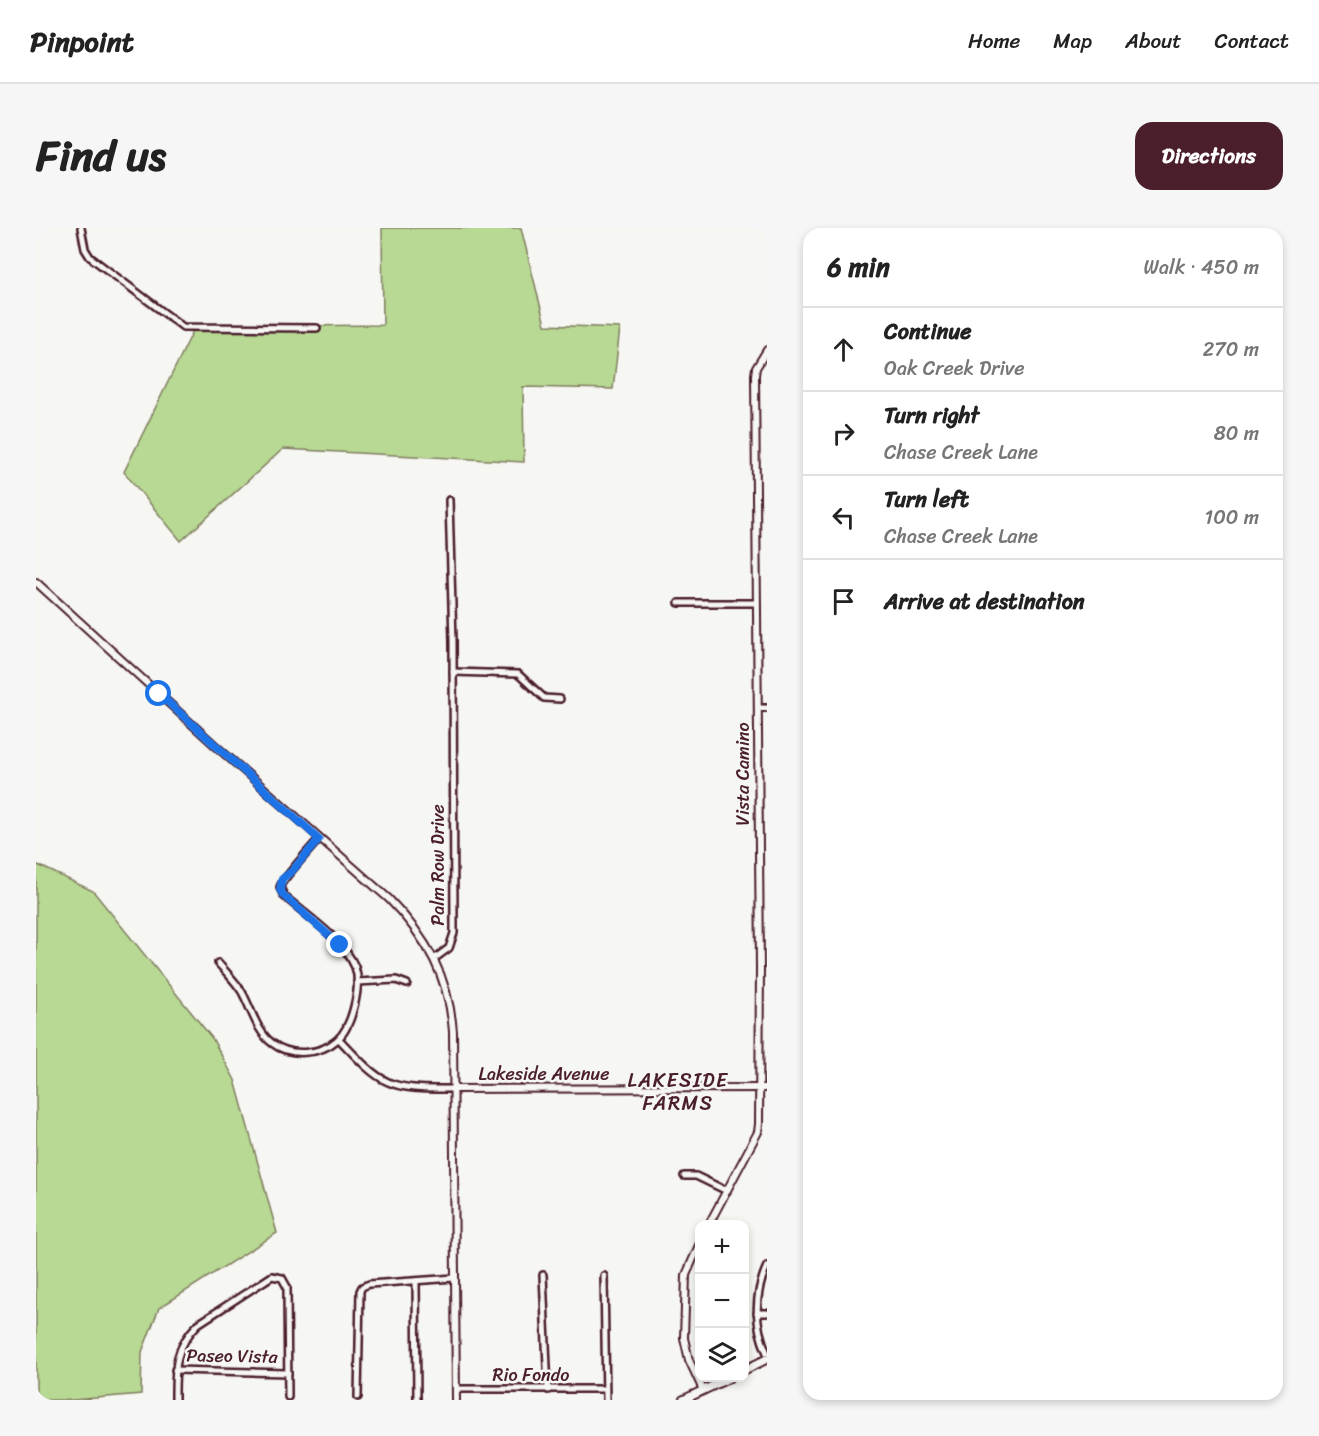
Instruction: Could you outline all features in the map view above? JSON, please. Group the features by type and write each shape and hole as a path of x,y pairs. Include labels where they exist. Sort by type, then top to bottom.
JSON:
{"main road":[{"path":"749,1368 767,1359"},
{"path":"683,1400 719,1382"}],"street":[{"path":"81,228 85,249 90,257 183,327 317,328"},
{"name":"Vista Camino","path":"711,1220 758,1132 763,1088 755,375 759,362 767,350"},
{"name":"Palm Row Drive","path":"434,959 449,948 454,933 453,672 449,500"},
{"path":"36,582 319,839 389,899 411,922 434,959 445,985 451,1012 456,1400"},
{"path":"679,603 756,603"},
{"path":"453,672 518,674 544,698 560,699"},
{"path":"758,708 767,708"},
{"path":"219,963 240,989 261,1030 271,1042 282,1048 304,1052 316,1051 339,1039 354,1009 357,996 355,968 340,945 280,890 282,879 292,871 319,839"},
{"path":"357,982 396,980 407,984"},
{"name":"Lakeside Avenue","path":"339,1039 377,1077 408,1089 763,1088"},
{"path":"684,1176 696,1176 727,1191"},
{"path":"695,1253 686,1275 684,1338 689,1360 703,1390"},
{"path":"767,1266 759,1290 757,1313 759,1335 767,1353"},
{"path":"543,1275 548,1390"},
{"path":"175,1400 175,1370 178,1351 188,1334 198,1324 272,1276 282,1278 287,1287 288,1397"},
{"path":"604,1276 606,1400"},
{"path":"358,1397 360,1289 369,1284 455,1278"},
{"path":"416,1281 417,1400"},
{"path":"757,1313 767,1313"},
{"name":"Paseo Vista","path":"175,1370 288,1373"},
{"name":"Rio Fondo","path":"456,1389 606,1389"}],"green space":[{"path":"382,228 521,228 545,325 620,328 613,389 523,387 524,462 283,449 181,541 124,472 195,327 383,325"},
{"path":"36,864 93,891 212,1038 235,1080 277,1233 159,1308 142,1352 141,1394 73,1400 36,1400"}],"district":[{"name":"LAKESIDE FARMS","path":"678,1092"}],"route":[{"path":"159,694 319,839 292,871 282,879 280,890 340,945"}]}
